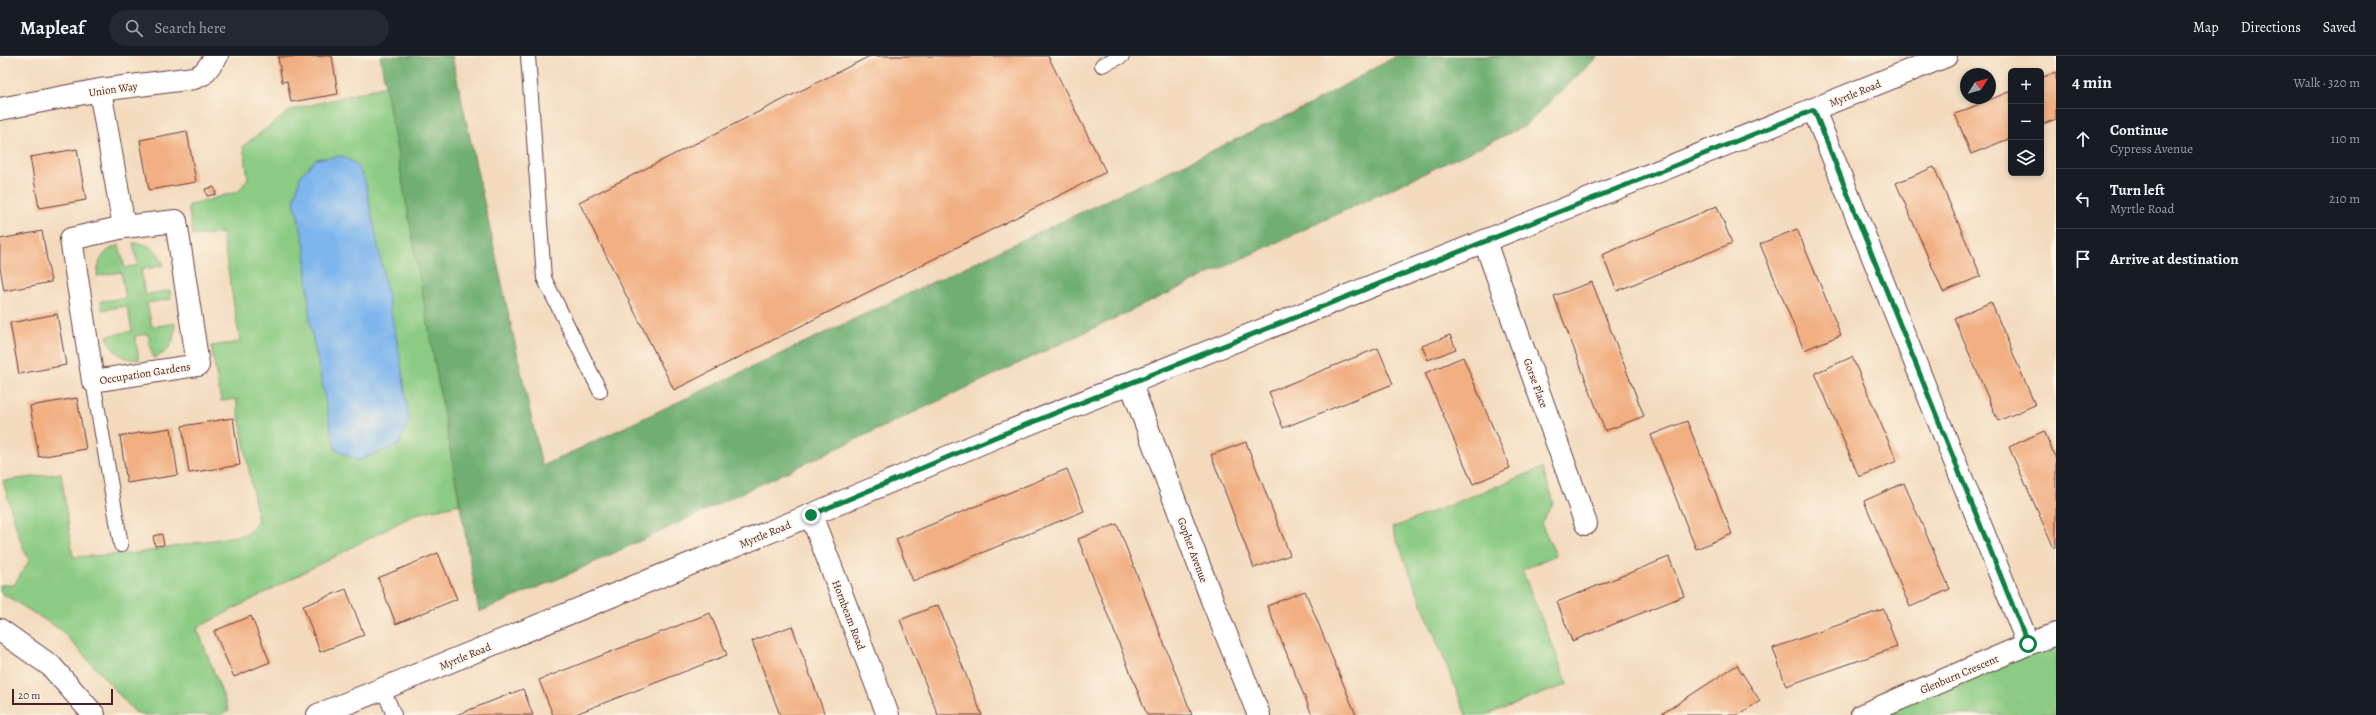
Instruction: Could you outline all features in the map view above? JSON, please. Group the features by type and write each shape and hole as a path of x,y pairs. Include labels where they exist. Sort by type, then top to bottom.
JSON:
{"street":[{"name":"Union Way","path":"0,109 100,90 194,78 203,74 217,56"},
{"name":"Myrtle Road","path":"318,715 811,515 993,438 1131,384 1946,56"},
{"path":"100,90 124,227"},
{"path":"1814,110 2028,644"},
{"name":"Occupation Gardens","path":"176,222 198,365 93,381 71,239 124,227 176,222"},
{"name":"Gorse Place","path":"1485,242 1586,524"},
{"name":"Gopher Avenue","path":"1131,384 1212,600 1259,715"},
{"name":"Hornbeam Road","path":"811,515 888,715"},
{"path":"0,630 51,666 94,715"},
{"name":"Glenburn Crescent","path":"1862,715 2028,644 2056,634"}],"lane":[{"path":"528,56 544,278 600,391"},
{"path":"1102,65 1122,56"},
{"path":"93,381 121,545"},
{"path":"383,689 394,715"}],"green space":[{"path":"380,56 452,56 542,466 1307,106 1396,56 1598,56 1525,126 565,576 479,612"},
{"path":"386,86 460,504 416,514 197,628 229,711 221,715 145,715 135,712 61,630 0,592 0,585 14,585 29,561 20,540 3,481 61,473 73,557 137,553 247,534 258,520 236,399 221,401 211,346 240,342 222,233 193,236 188,206 239,191 248,178 243,146 291,110"},
{"path":"133,243 144,244 153,248 159,255 164,265 141,270 145,295 170,290 171,299 147,303 152,327 175,323 171,345 164,353 153,358 148,334 135,336 139,360 127,358 118,354 112,347 107,336 132,331 127,306 102,310 101,301 126,298 121,272 97,276 100,260 109,250 119,245 125,268 138,265"},
{"path":"1542,468 1554,502 1541,523 1556,555 1522,570 1568,684 1486,715 1466,715 1392,528"},
{"path":"2056,634 2056,715 1862,715"}],"water":[{"path":"342,156 356,164 365,180 400,357 409,418 399,445 357,461 335,449 310,323 305,247 294,200 301,175 316,159"}],"building":[{"path":"332,56 338,94 291,102 287,81 282,82 278,57"},
{"path":"870,56 1048,56 1106,172 674,390 579,202"},
{"path":"2056,72 2056,119 2044,124 2044,104 2044,77"},
{"path":"2008,92 2008,139 1971,154 1955,114 1979,104 1996,104 1996,97"},
{"path":"187,131 196,182 149,190 140,140"},
{"path":"77,149 86,200 39,208 30,157"},
{"path":"1934,167 1981,276 1943,292 1896,183"},
{"path":"214,187 216,194 207,196 205,189"},
{"path":"1717,206 1732,243 1617,291 1602,255"},
{"path":"1797,229 1841,335 1804,350 1760,244"},
{"path":"42,231 51,282 4,291 0,267 0,239"},
{"path":"1592,282 1644,416 1605,431 1554,296"},
{"path":"1991,302 2035,405 1998,421 1954,318"},
{"path":"57,314 66,365 19,374 10,323"},
{"path":"1450,335 1456,349 1428,360 1422,346"},
{"path":"1378,348 1393,384 1283,428 1269,392"},
{"path":"1463,357 1510,468 1473,484 1425,373"},
{"path":"1852,357 1897,461 1859,477 1815,373"},
{"path":"77,398 86,449 39,457 30,406"},
{"path":"233,418 240,465 189,473 182,426"},
{"path":"1687,421 1732,534 1696,549 1651,435"},
{"path":"171,428 178,475 127,483 120,436"},
{"path":"2044,431 2056,459 2056,547 2054,548 2009,447"},
{"path":"1246,442 1290,555 1254,568 1211,455"},
{"path":"1067,469 1084,511 913,581 896,539"},
{"path":"1904,483 1950,589 1910,607 1864,501"},
{"path":"1117,524 1192,715 1147,715 1078,539"},
{"path":"162,534 164,545 155,546 153,536"},
{"path":"438,553 457,599 396,624 378,578"},
{"path":"1669,557 1684,596 1572,641 1557,602"},
{"path":"346,589 364,635 320,652 303,606"},
{"path":"1305,591 1356,715 1312,715 1267,606"},
{"path":"938,605 982,715 938,715 900,620"},
{"path":"1884,609 1897,647 1786,686 1773,648"},
{"path":"710,613 727,655 573,715 553,715 539,680"},
{"path":"251,616 270,662 234,677 214,631"},
{"path":"792,626 825,715 780,715 752,641"},
{"path":"1737,665 1760,701 1738,715 1660,715"},
{"path":"523,689 533,715 456,715"}],"route":[{"path":"811,515 993,438 1814,110 2028,644"}]}
